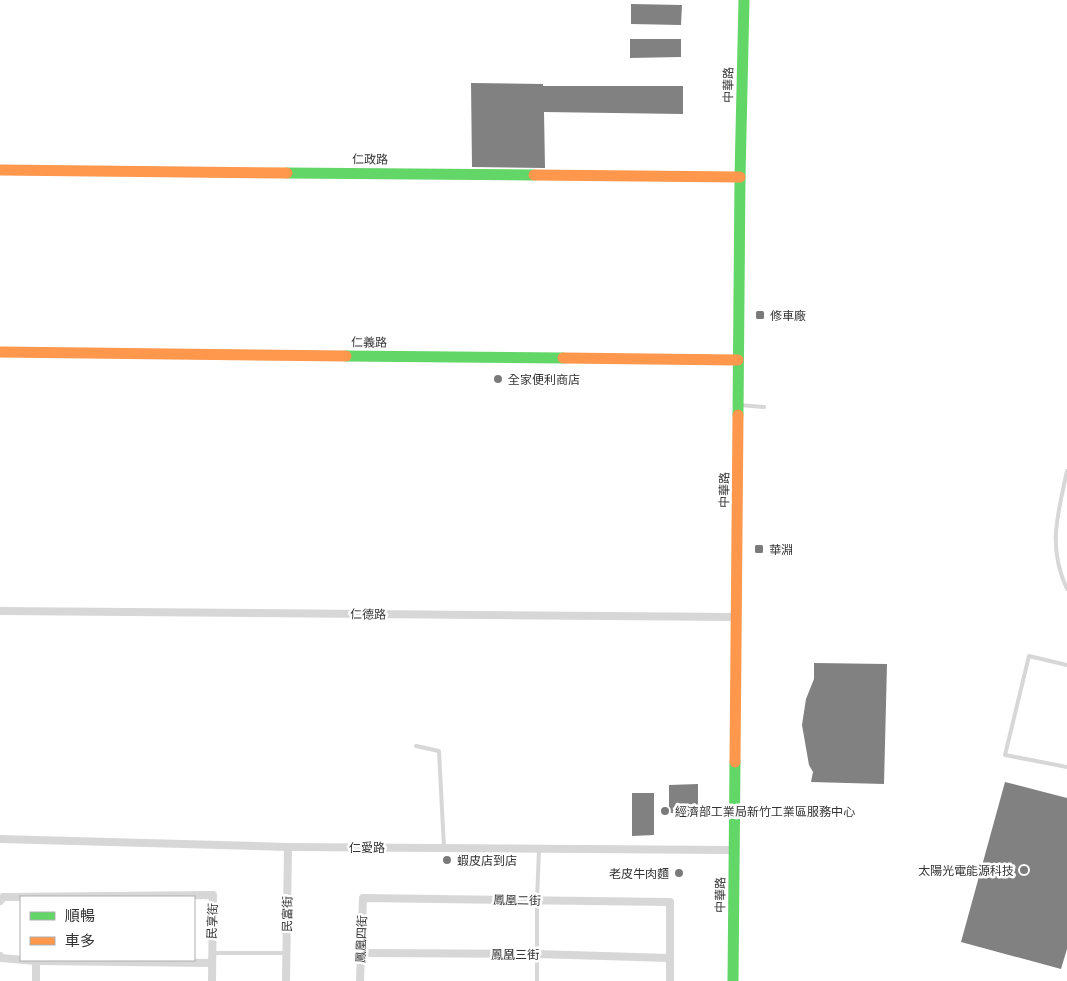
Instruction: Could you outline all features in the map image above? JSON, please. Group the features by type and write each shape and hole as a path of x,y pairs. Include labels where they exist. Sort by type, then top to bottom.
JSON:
{"street":[{"name":"中華路","path":"733,981 740,177 744,0"},
{"name":"仁政路","path":"0,170 740,177"},
{"name":"仁義路","path":"0,352 738,360"},
{"name":"仁德路","path":"0,610 736,617"},
{"name":"仁愛路","path":"0,840 288,847 734,850"},
{"name":"民富街","path":"286,981 288,847"},
{"name":"民享街","path":"143,896 213,895 212,981"},
{"name":"民享街","path":"0,901 2,898 20,898"},
{"name":"鳳凰二街","path":"363,898 670,902 670,958"},
{"name":"鳳凰四街","path":"360,981 363,898"},
{"name":"鳳凰三街","path":"360,953 537,954 670,958"},
{"path":"1,957 20,959"},
{"path":"670,958 670,981"},
{"path":"36,981 36,961 211,963"}],"lane":[{"path":"738,405 764,407"},
{"path":"1067,471 1056,525 1055,554 1060,576 1067,589"},
{"path":"1067,665 1029,656 1005,755 1067,767"},
{"path":"416,746 439,751 444,848"},
{"path":"537,981 539,849"},
{"path":"212,953 286,953"}],"building":[{"path":"631,4 682,5 681,25 631,24"},
{"path":"630,39 681,39 681,57 630,58"},
{"path":"471,83 543,84 543,86 683,86 683,114 544,112 545,168 472,167"},
{"path":"814,663 887,664 884,784 811,782 813,772 809,765 802,725 806,699 814,679"},
{"name":"太陽光電能源科技","path":"1005,782 1067,798 1067,949 1061,969 961,942"},
{"path":"698,784 698,812 669,813 669,785"},
{"path":"632,793 654,793 654,835 632,836"}],"traffic: fast":[{"path":"738,415 744,0"},
{"path":"287,173 534,175"},
{"path":"346,356 563,358"},
{"path":"733,981 735,762"}],"traffic: slow":[{"path":"0,170 287,173"},
{"path":"534,175 740,177"},
{"path":"0,352 346,356"},
{"path":"563,358 738,360"},
{"path":"735,762 738,415"}],"place":[{"name":"修車廠","path":"760,315"},
{"name":"全家便利商店","path":"498,379"},
{"name":"華淵","path":"759,549"},
{"name":"經濟部工業局新竹工業區服務中心","path":"665,811"},
{"name":"蝦皮店到店","path":"447,860"},
{"name":"太陽光電能源科技","path":"1024,870"},
{"name":"老皮牛肉麵","path":"679,873"}]}
